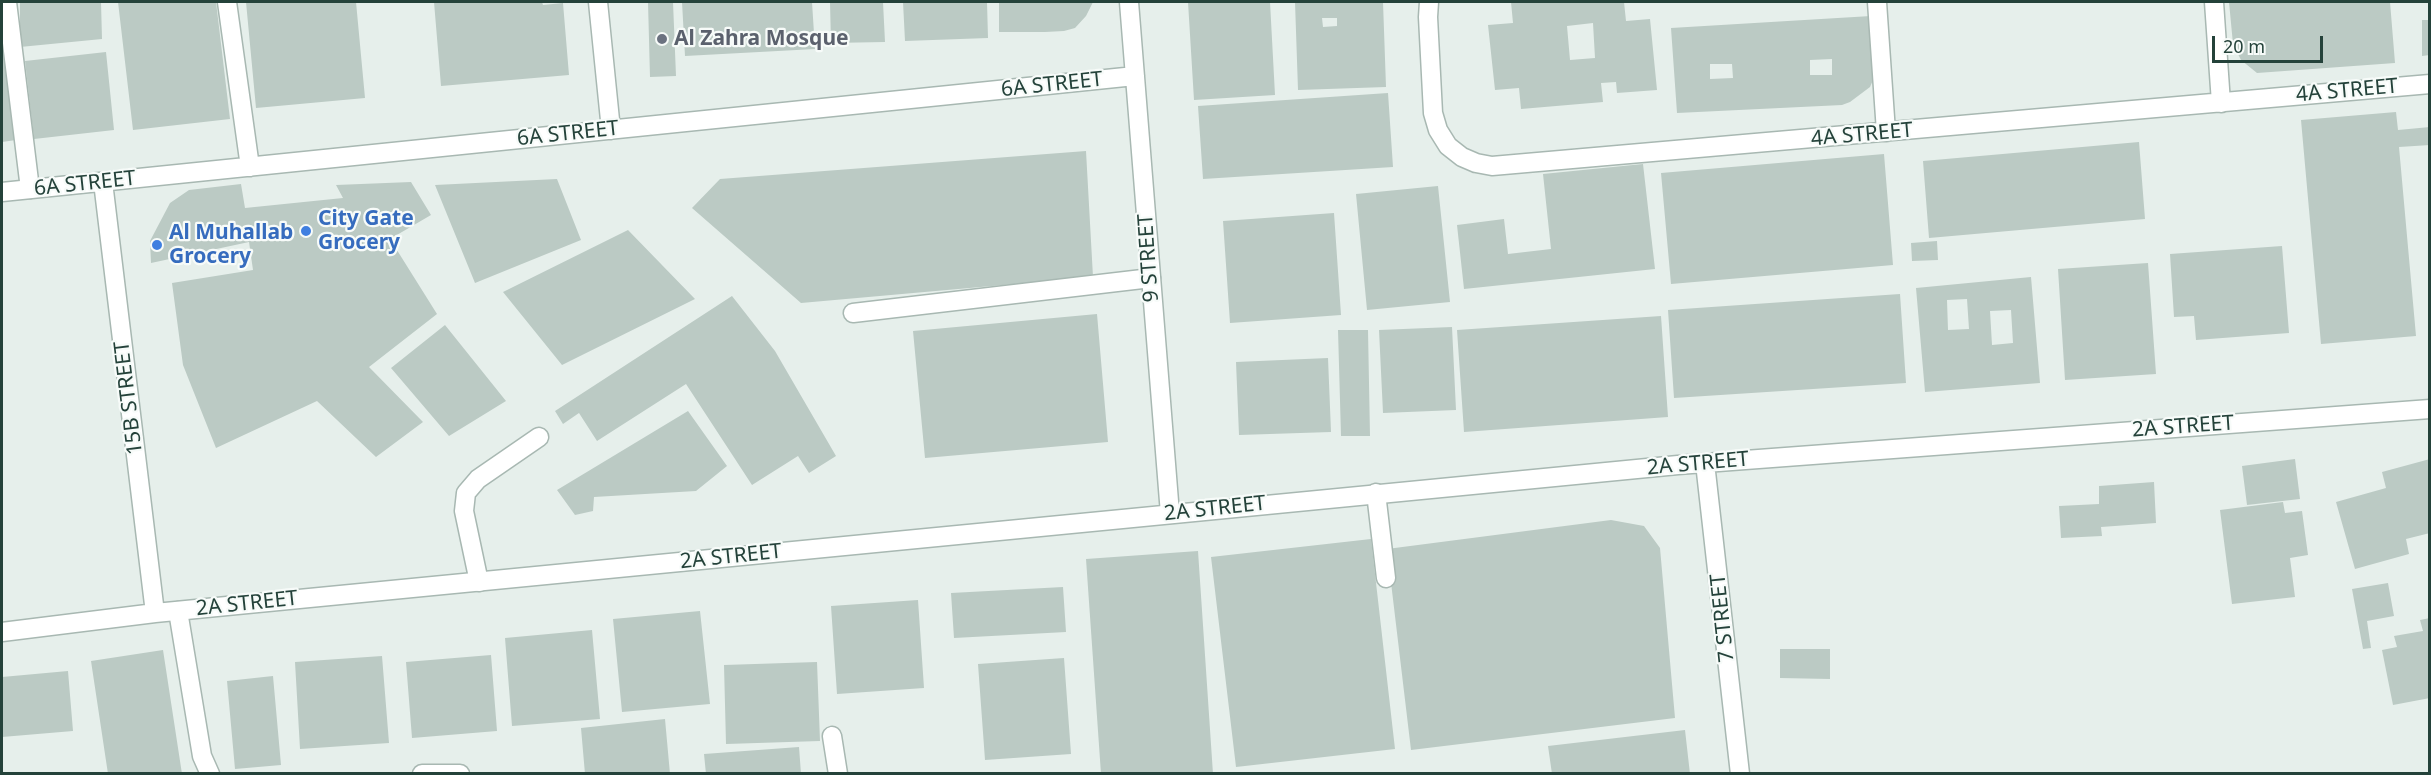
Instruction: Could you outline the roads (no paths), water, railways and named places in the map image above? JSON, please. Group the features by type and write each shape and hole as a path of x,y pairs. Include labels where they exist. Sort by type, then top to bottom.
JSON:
{"street":[{"path":"7,2 30,189"},
{"path":"227,2 250,167"},
{"path":"598,2 611,130"},
{"name":"9 STREET","path":"1129,2 1170,514"},
{"name":"4A STREET","path":"1429,2 1433,113 1438,130 1448,146 1462,157 1476,163 1510,166 2430,84"},
{"path":"1877,2 1886,132"},
{"path":"2214,2 2221,103"},
{"name":"6A STREET","path":"2,192 1135,76"},
{"name":"15B STREET","path":"103,182 155,613"},
{"path":"853,313 1151,279"},
{"name":"2A STREET","path":"2,632 155,613 1376,493 1706,463 2430,409"},
{"path":"479,582 464,511 466,493 478,479 539,437"},
{"name":"7 STREET","path":"1706,463 1740,774"},
{"path":"1376,493 1386,578"},
{"path":"178,611 202,756 210,774"},
{"path":"832,736 838,774"},
{"path":"422,774 460,774"}],"place":[{"name":"Al Zahra Mosque","path":"662,39"},
{"name":"City Gate Grocery","path":"306,231"},
{"name":"Al Muhallab Grocery","path":"157,245"}]}
